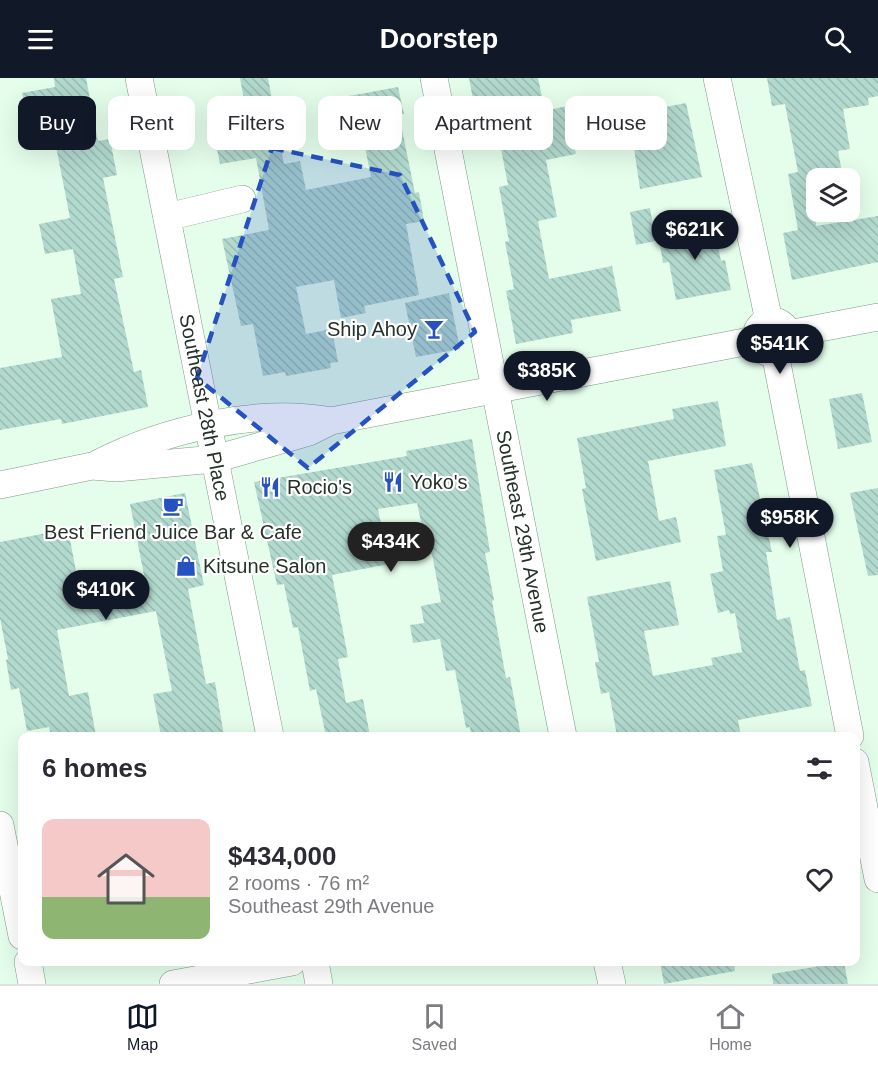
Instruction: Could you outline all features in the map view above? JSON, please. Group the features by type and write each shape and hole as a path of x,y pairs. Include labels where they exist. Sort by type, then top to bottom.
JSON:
{"street":[{"name":"Southeast 28th Place","path":"139,78 269,732"},
{"name":"Southeast 29th Avenue","path":"434,78 562,732"},
{"path":"717,78 772,337 849,732"},
{"path":"167,217 242,199"},
{"path":"92,466 116,468 215,459 309,432 331,421 878,317"},
{"path":"0,485 92,466 118,453 182,430 208,425 306,416 331,421"},
{"path":"860,794 871,866"},
{"path":"0,825 18,916"},
{"path":"29,966 32,984"},
{"path":"173,984 270,966"},
{"path":"316,966 319,984"},
{"path":"608,966 612,984"}],"highlighted area":[{"path":"272,148 400,175 475,332 308,468 197,378"}],"building":[{"path":"54,78 86,78 89,96 23,96 22,93 55,87"},
{"path":"240,78 268,78 271,96 243,96"},
{"path":"469,78 538,78 542,96 472,96"},
{"path":"767,78 878,78 878,96 868,98 869,105 843,109 850,149 838,151 841,168 806,168 806,222 816,222 816,226 860,222 860,219 878,216 878,262 792,280 783,233 798,230 788,174 798,172 785,104 772,106"},
{"path":"398,87 400,96 349,96"},
{"path":"686,103 702,177 640,189 634,150 667,150 667,107"},
{"path":"565,106 565,150 575,150 576,154 546,160 557,217 538,221 549,279 612,266 621,311 571,320 573,333 516,344 506,291 514,289 505,242 509,241 499,187 508,185 501,150 553,150 553,109"},
{"path":"96,130 98,141 108,139 108,150 112,150 117,175 103,178 123,277 114,279 134,372 141,370 148,407 62,424 61,419 0,430 0,368 62,357 51,299 81,294 73,249 45,254 39,224 70,218 57,150 96,150"},
{"path":"402,130 415,193 419,192 424,221 406,224 419,295 364,306 366,313 341,318 334,280 296,287 306,334 332,329 338,362 330,363 331,368 286,376 285,372 263,376 253,324 241,326 222,239 269,230 256,158 220,164 217,150 281,150 284,164 300,161 306,190 371,177 366,150 402,150"},
{"path":"650,208 656,241 636,245 630,212"},
{"path":"713,222 721,261 725,260 731,290 676,300 669,262 663,263 658,233"},
{"path":"449,293 460,349 416,357 405,303"},
{"path":"862,393 872,442 838,449 829,399"},
{"path":"718,401 726,446 648,461 659,521 676,517 681,542 596,561 582,489 586,488 577,438 674,419 672,409"},
{"path":"472,439 490,552 485,553 494,600 492,601 506,678 510,677 520,732 471,732 470,727 466,728 455,670 446,671 440,639 413,643 410,625 424,623 421,606 441,602 432,554 428,555 417,503 378,509 389,564 332,575 348,657 338,659 346,703 363,699 369,732 325,732 316,689 310,691 298,627 293,628 284,584 277,585 254,482 407,456 406,451"},
{"path":"752,463 772,552 766,552 777,620 790,617 800,671 805,670 812,706 738,720 740,732 616,732 609,692 601,694 595,662 599,662 587,597 670,581 679,625 644,631 653,676 713,665 711,658 742,652 735,613 730,614 729,610 718,613 710,574 723,571 717,536 726,535 714,470"},
{"path":"878,488 878,575 868,576 850,493"},
{"path":"185,493 204,585 188,589 206,684 215,682 223,732 160,732 153,694 172,691 156,611 57,630 69,696 88,692 95,732 50,732 49,727 27,731 19,688 11,690 0,618 0,542 68,529 79,587 144,575 130,504"},
{"path":"661,966 734,966 735,971 664,984"},
{"path":"820,966 845,966 848,984 773,984 772,974"}],"place":[{"name":"Ship Ahoy","path":"434,329"},
{"name":"Yoko's","path":"393,482"},
{"name":"Rocio's","path":"270,487"},
{"name":"Best Friend Juice Bar & Cafe","path":"173,506"},
{"name":"Kitsune Salon","path":"186,566"}]}
